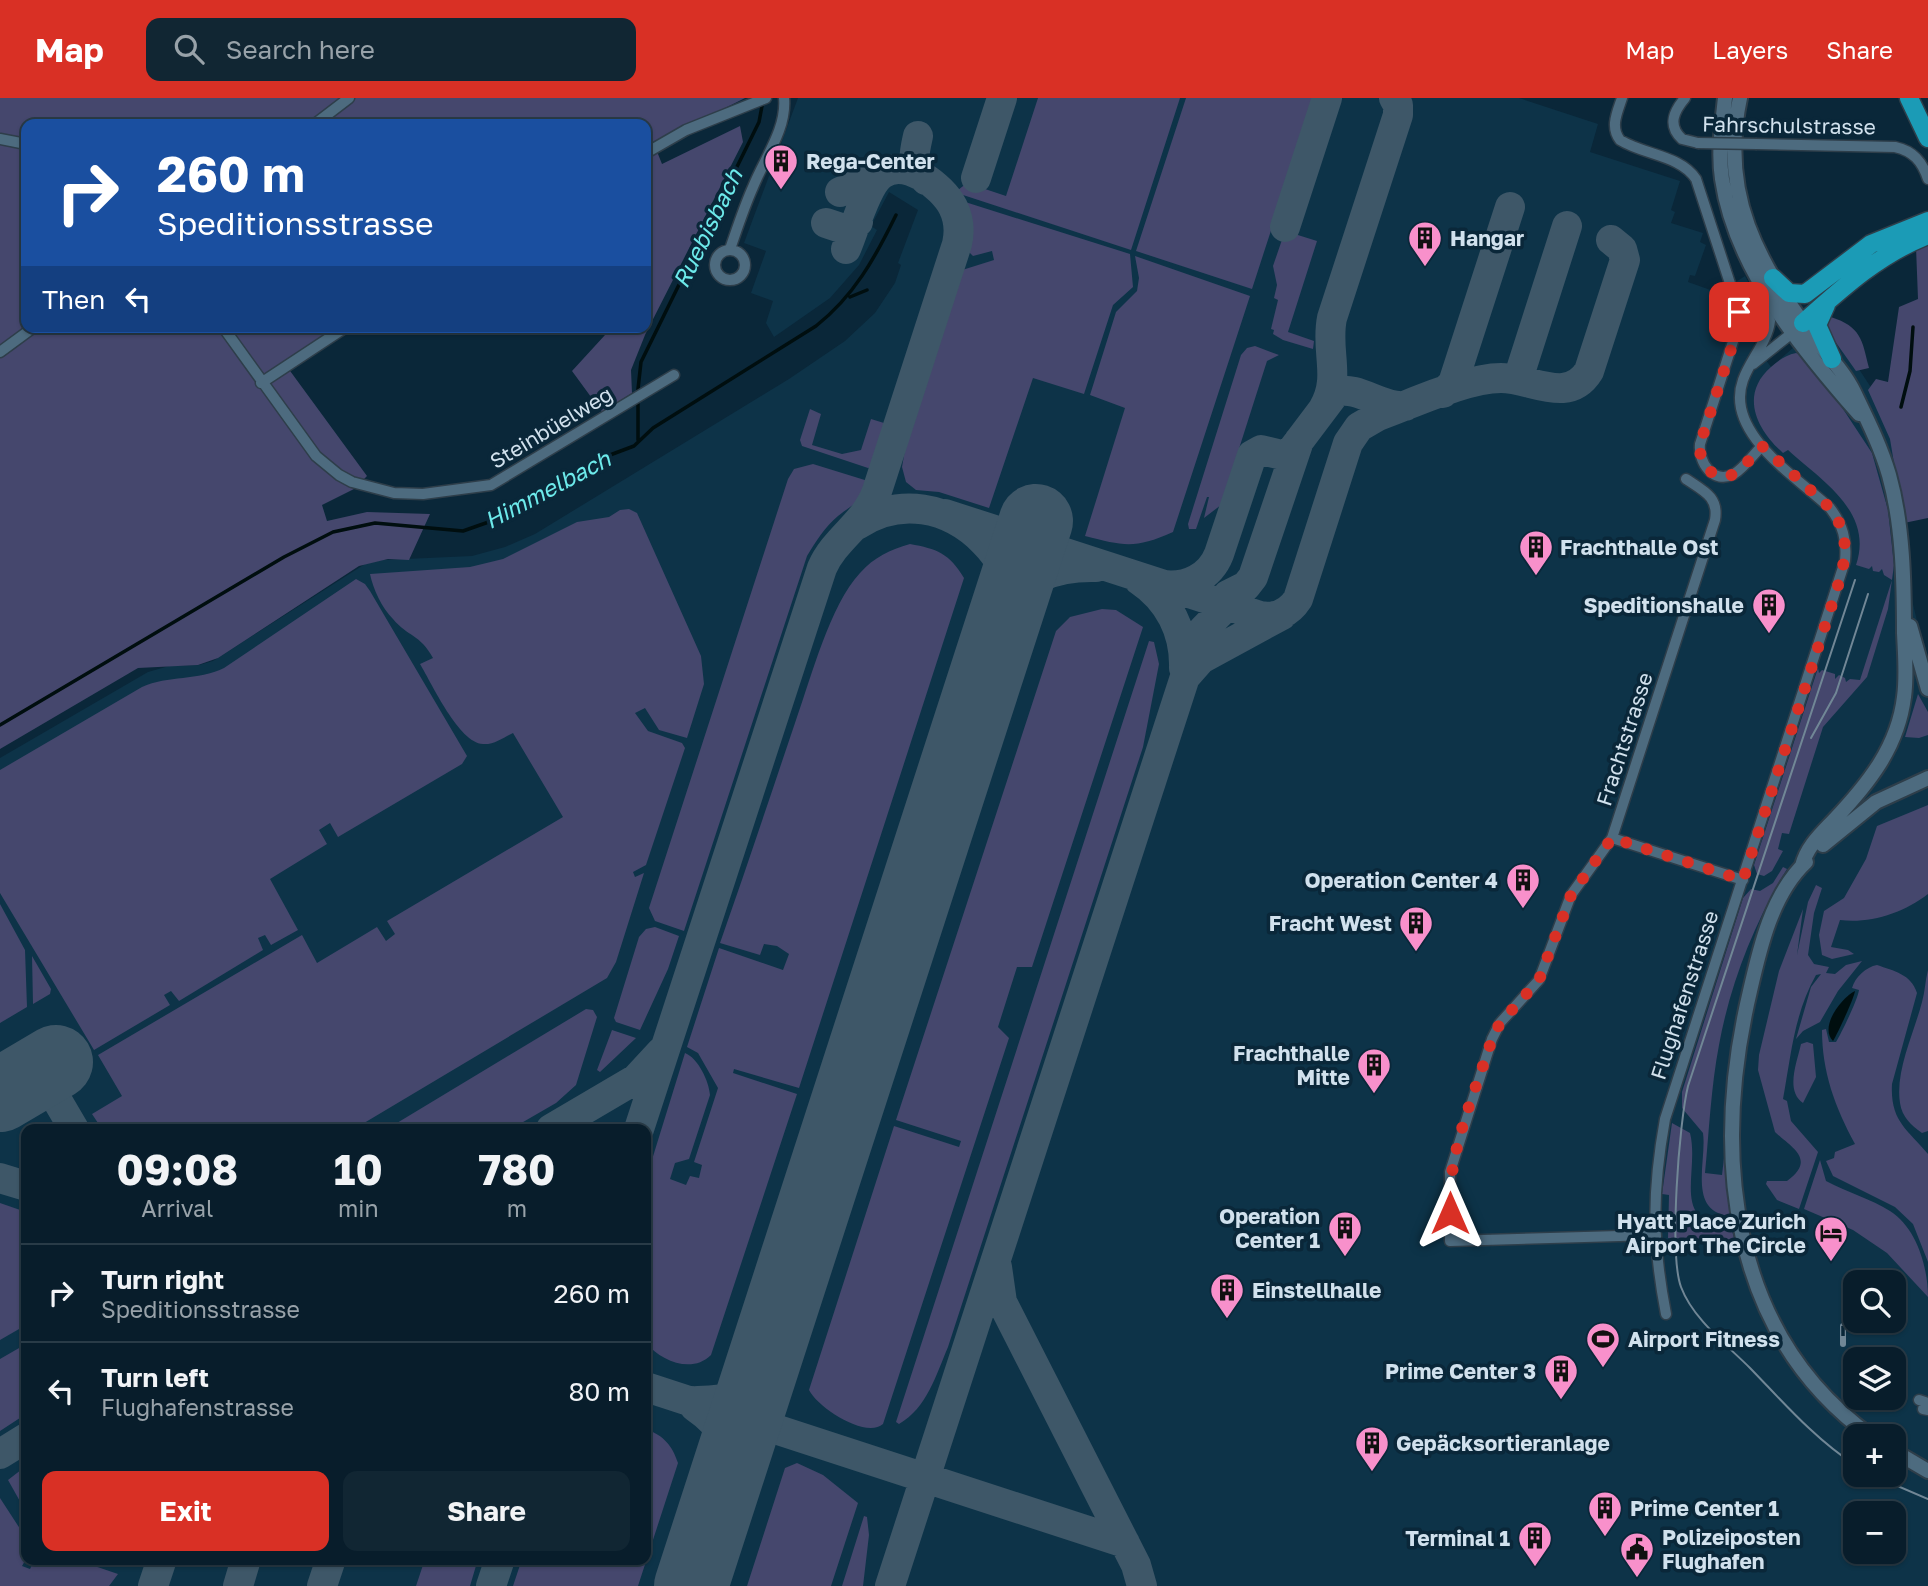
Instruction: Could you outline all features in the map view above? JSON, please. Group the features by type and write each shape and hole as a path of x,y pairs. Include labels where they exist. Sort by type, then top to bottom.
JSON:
{"highway":[{"path":"1909,98 1928,138"},
{"path":"1921,98 1928,117"},
{"path":"1773,278 1784,290 1797,294 1809,292 1871,244 1928,221"},
{"path":"1795,322 1830,299 1874,262 1901,246 1928,235"},
{"path":"1795,322 1818,296 1830,277"},
{"path":"1830,299 1821,312 1817,325 1832,359"}],"main road":[{"name":"Flughafenstrasse","path":"1725,98 1720,152 1721,176 1731,220 1755,274 1795,322"},
{"path":"1740,98 1735,121 1733,158 1738,195 1751,235 1795,322 1831,382 1867,423"},
{"path":"1795,322 1832,359 1853,389 1890,477 1905,601 1919,664 1928,689"},
{"path":"1856,1424 1829,1402 1800,1366 1768,1315 1746,1256 1739,1220 1733,1172 1732,1105 1740,1033 1765,935 1786,889 1802,866 1811,845 1863,788 1891,744 1904,697 1905,601"},
{"path":"1802,866 1865,810 1901,789 1928,778"},
{"path":"1906,1458 1928,1471"}],"street":[{"path":"322,119 349,98"},
{"path":"651,150 686,130 766,98"},
{"path":"730,250 752,189 777,134 784,114 784,98"},
{"path":"1622,98 1615,124 1615,133 1620,140 1675,162 1688,169 1696,179 1738,308 1738,326 1700,444 1702,463 1711,472 1730,475 1737,472 1762,446"},
{"name":"Fahrschulstrasse","path":"1685,98 1674,118 1674,129 1682,139 1698,143 1895,147 1914,155 1923,166 1928,179"},
{"path":"0,139 21,143"},
{"name":"Flughafenstrasse","path":"1666,1314 1654,1235 1655,1184 1665,1119 1842,575 1847,547 1839,520 1830,508 1749,432 1740,405 1741,386 1769,327 1770,316 1759,296 1755,274"},
{"path":"1749,367 1795,322"},
{"name":"Flughafenstrasse","path":"1761,345 1795,322"},
{"path":"0,352 26,333"},
{"name":"Steinbüelweg","path":"227,333 307,445 328,467 365,487 394,494 423,494 491,485 674,375"},
{"path":"261,383 337,333"},
{"name":"Frachtstrasse","path":"1654,1235 1450,1241 1450,1172 1492,1039 1500,1023 1539,980 1571,895 1612,838 1715,520 1717,507 1713,498 1686,479"},
{"path":"1612,838 1743,880"},
{"path":"1919,1400 1925,1402 1923,1409 1928,1410"}],"shaded area":[{"path":"0,98 745,98 654,144 662,164 740,126 743,142 651,323 651,119 21,119 21,333 331,333 285,364 367,476 354,489 322,505 327,521 367,512 430,514 409,560 388,559 359,566 218,658 198,665 138,668 0,749"},
{"path":"798,98 1519,98 1598,124 1590,152 1680,181 1671,210 1675,212 1671,223 1703,233 1700,242 1706,245 1695,276 1690,275 1688,282 1719,293 1745,276 1763,308 1766,322 1754,344 1771,367 1826,319 1872,389 1893,441 1912,600 1928,667 1928,1586 0,1586 0,758 148,672 169,666 199,665 213,661 365,564 383,560 472,556 505,547 535,534 789,379 845,341 875,313 895,283 901,265 898,263 918,210 889,192 871,226 877,230 859,265 830,298 774,337 766,323 773,301 751,293 766,251 744,243"},
{"path":"1038,98 1180,98 1131,250 960,194 958,190 967,183 1006,196"},
{"path":"1186,98 1314,98 1252,289 1136,251"},
{"path":"962,201 1130,254 1133,287 1113,305 1084,394 1033,378 989,508 939,492 916,490 906,482 902,467 909,427 959,271 994,260 992,251 973,256 967,250 968,226"},
{"path":"1285,231 1317,241 1288,332 1314,341 1313,349 1283,340 1273,334 1274,330 1271,329 1278,300 1274,298 1277,285 1273,266"},
{"path":"1928,242 1928,518 1904,523 1890,439 1868,390 1876,379 1888,382 1899,307 1918,299 1916,247"},
{"path":"1135,256 1250,296 1173,532 1149,541 1129,544 1085,536 1125,408 1090,395 1116,312 1137,291 1139,278"},
{"path":"1831,317 1849,325 1859,335 1869,368 1856,371 1825,327"},
{"path":"604,333 646,333 631,370 632,393 602,412 572,371 605,335"},
{"path":"1255,346 1279,355 1267,361 1221,505 1204,518 1207,497 1196,529 1189,529 1188,524 1241,355 1247,348"},
{"path":"1796,353 1803,356 1818,371 1872,453 1888,510 1894,565 1892,580 1884,575 1882,569 1879,572 1873,571 1872,566 1869,569 1856,565 1860,546 1858,529 1842,499 1788,450 1783,453 1759,423 1754,400 1761,378 1780,360"},
{"path":"810,409 821,414 812,445 842,454 861,450 871,419 884,423 887,430 875,466 868,468 802,446 800,440"},
{"path":"813,464 868,481 869,485 859,500 829,525 807,556 684,931 655,921 649,908 788,479 794,469"},
{"path":"629,509 637,513 701,656 704,684 687,738 659,730 645,708 635,713 648,731 682,743 685,748 646,865 633,872 635,877 644,873 616,962 607,978 362,1124 99,1124 92,1114 122,1096 98,1055 302,935 317,963 377,927 386,941 395,934 387,921 563,817 513,733 495,742 483,744 474,741 456,724 420,664 433,658 419,640 389,615 378,598 370,574 470,567 503,559 577,522 609,517 620,510"},
{"path":"910,544 928,548 953,563 964,578 799,1088 734,1069 733,1073 797,1094 711,1355 695,1364 677,1363 651,1348 651,1163 685,1053 702,1071 710,1095 689,1159 675,1163 670,1179 686,1185 690,1176 699,1178 702,1165 694,1162 718,1088 698,1053 687,1047 719,948 783,970 789,954 777,946 764,944 760,955 720,943 831,622 849,587 860,573 877,558"},
{"path":"356,579 370,591 467,756 462,764 338,837 330,823 319,830 327,844 270,879 298,930 271,945 265,935 258,938 263,950 179,1001 171,991 164,995 170,1005 94,1050 0,893 0,770 142,687 204,675 224,668"},
{"path":"1892,580 1888,609 1867,677 1823,727 1789,834 1782,833 1778,849 1783,851 1772,871 1764,876 1757,874 1754,865 1818,668 1819,673 1822,670 1835,674 1835,679 1839,675 1845,678 1846,682 1850,679 1860,680"},
{"path":"1102,609 1116,610 1143,627 1032,967 1017,967 998,1027 1009,1038 883,1424 875,1428 854,1425 832,1413 809,1390 894,1126 959,1147 961,1141 896,1120 1056,631 1070,617"},
{"path":"1149,641 1154,642 1159,664 1143,747 948,1347 924,1400 899,1424 896,1422"},
{"path":"1918,694 1928,712 1928,735 1919,738 1905,737"},
{"path":"1928,805 1928,894 1908,907 1886,916 1840,920 1831,947 1854,954 1832,959 1822,955 1819,935 1824,911 1844,898 1866,859 1877,826"},
{"path":"1783,867 1787,869 1754,931 1737,976 1716,1061 1705,1173 1722,1175 1724,1158 1730,1216 1717,1212 1708,1205 1704,1195 1703,1133 1682,1108 1682,1092 1743,898 1751,889 1760,891 1773,883"},
{"path":"1816,885 1822,888 1814,913 1808,955 1814,964 1829,967 1826,973 1835,974 1846,965 1862,961 1838,991 1820,1022 1803,1031 1796,1039 1811,987 1821,974 1816,975 1803,1005 1798,1020 1783,1099 1787,1101 1791,1121 1818,1152 1799,1209 1777,1200 1766,1184 1767,1181 1787,1181 1796,1173 1801,1160 1793,1148 1775,1132 1758,1070 1759,1055 1779,971 1803,909 1797,955 1808,902"},
{"path":"0,904 25,950 27,1007 0,1023"},
{"path":"655,927 679,936 668,969 640,1030 616,1022 614,1018 639,937 646,929"},
{"path":"32,956 51,989 50,994 33,1004"},
{"path":"1877,965 1906,977 1917,993 1892,1084 1892,1097 1901,1124 1928,1154 1928,1262 1913,1224 1895,1207 1833,1176 1826,1161 1834,1158 1835,1152 1855,1144 1831,1089 1824,1060 1822,1030 1826,1029 1829,1042 1836,1042 1858,994 1859,990 1852,988 1853,984 1865,970"},
{"path":"1928,970 1928,1131 1922,1133 1905,1117 1899,1091 1903,1065 1922,1002"},
{"path":"1855,991 1833,1041 1829,1035 1830,1021 1838,1006"},
{"path":"586,1009 593,1010 597,1017 576,1085 556,1103 520,1124 395,1124"},
{"path":"612,1030 636,1038 600,1072 597,1070"},
{"path":"1801,1044 1813,1044 1816,1077 1803,1103 1793,1084"},
{"path":"1672,1123 1690,1133 1693,1206 1700,1217 1712,1224 1731,1227 1737,1249 1668,1238 1669,1195 1662,1194"},
{"path":"1820,1160 1826,1181 1890,1211 1907,1228 1923,1262 1928,1297 1906,1273 1906,1270 1903,1270 1887,1253 1853,1230 1804,1209"},
{"path":"0,1203 21,1210 21,1328 0,1340"},
{"path":"21,1347 21,1417 0,1431 0,1359"},
{"path":"651,1432 666,1442 678,1463 651,1546"},
{"path":"797,1463 823,1475 858,1503 831,1586 747,1586 785,1468"},
{"path":"21,1470 21,1503 8,1480"},
{"path":"0,1498 21,1530 22,1566 30,1569 32,1565 92,1565 118,1574 109,1586 0,1586"},
{"path":"864,1516 867,1517 869,1535 863,1586 842,1586"},
{"path":"423,1565 476,1565 470,1586 416,1586"},
{"path":"520,1565 645,1565 638,1586 513,1586"}],"waterway":[{"name":"Ruebisbach","path":"638,389 641,362 759,122 762,106"},
{"name":"Himmelbach","path":"0,725 284,557 333,532 375,523 463,531 500,518 602,458 634,446 653,428 816,326 852,289 896,215"},
{"name":"Himmelbach","path":"850,297 867,290"},
{"path":"1901,407 1910,371 1913,327"},
{"name":"Ruebisbach","path":"638,404 638,440"}],"taxiway":[{"path":"976,178 1002,98"},
{"path":"1285,227 1327,98"},
{"path":"1323,409 1331,386 1332,318 1398,115 1398,105 1394,98"},
{"path":"918,136 915,165 926,180"},
{"path":"641,1124 822,568 835,548 866,512 877,491 957,244 957,216 948,199 922,176 911,171 890,170 881,175 870,189 846,249"},
{"path":"840,192 883,173"},
{"path":"1443,393 1453,383 1510,207"},
{"path":"826,223 847,230 858,222"},
{"path":"1518,379 1567,226"},
{"path":"945,514 1260,616 1282,614 1298,599 1348,443 1359,427 1378,416 1472,382 1501,378 1560,388 1580,381 1589,371 1625,260 1622,249 1611,240"},
{"path":"1163,585 1189,583 1210,569 1219,554 1252,455 1261,450 1282,455 1290,453 1336,392 1353,392 1388,404 1405,406"},
{"path":"1228,595 1246,586 1253,577 1299,441"},
{"path":"857,525 873,516 906,509 940,513 970,530 994,553 1005,573 1009,599 1002,626"},
{"path":"1006,616 1020,592 1042,576 1068,569 1096,567"},
{"path":"1139,580 1159,597 1173,618 1182,642 1184,668"},
{"path":"890,1586 1195,646 1203,630 1246,586"},
{"path":"1186,676 1201,659 1282,615"},
{"path":"560,1124 636,1079 661,1052"},
{"path":"40,1071 71,1124"},
{"path":"0,1178 21,1184"},
{"path":"997,1267 1002,1302 1136,1565 1142,1586"},
{"path":"697,1401 722,1399 740,1393 754,1379 765,1358"},
{"path":"651,1389 1125,1543"},
{"path":"695,1407 713,1422 724,1439 728,1458 725,1481"},
{"path":"0,1454 21,1441"},
{"path":"153,1586 160,1565"},
{"path":"238,1586 244,1565"},
{"path":"322,1586 329,1565"},
{"path":"491,1586 498,1565"}],"runway":[{"path":"691,1586 1036,521"},
{"path":"0,1095 56,1062"}],"tram line":[{"path":"1843,1457 1800,1420 1693,1310 1681,1287 1677,1270 1676,1219 1679,1157 1688,1086 1855,580"},
{"path":"1811,738 1836,693 1868,594"},
{"path":"1900,1487 1928,1499"}],"railway":[{"path":"1843,1333 1843,1344"}],"place":[{"name":"Rega-Center","path":"781,191"},
{"name":"Hangar","path":"1425,268"},
{"name":"Frachthalle Ost","path":"1536,577"},
{"name":"Speditionshalle","path":"1769,635"},
{"name":"Operation Center 4","path":"1523,910"},
{"name":"Fracht West","path":"1416,953"},
{"name":"Frachthalle Mitte","path":"1374,1095"},
{"name":"Operation Center 1","path":"1345,1258"},
{"name":"Hyatt Place Zurich Airport The Circle","path":"1831,1263"},
{"name":"Einstellhalle","path":"1227,1320"},
{"name":"Airport Fitness","path":"1603,1369"},
{"name":"Prime Center 3","path":"1561,1401"},
{"name":"Gepäcksortieranlage","path":"1372,1473"},
{"name":"Prime Center 1","path":"1605,1538"},
{"name":"Terminal 1","path":"1535,1568"},
{"name":"Polizeiposten Flughafen","path":"1637,1579"}],"route":[{"path":"1450,1213 1449,1184 1453,1159 1492,1039 1500,1023 1525,999 1539,980 1576,885 1612,838 1743,880 1846,561 1847,547 1839,520 1830,508 1762,446 1737,472 1730,475 1711,472 1702,463 1700,444 1736,334 1739,312"}]}
